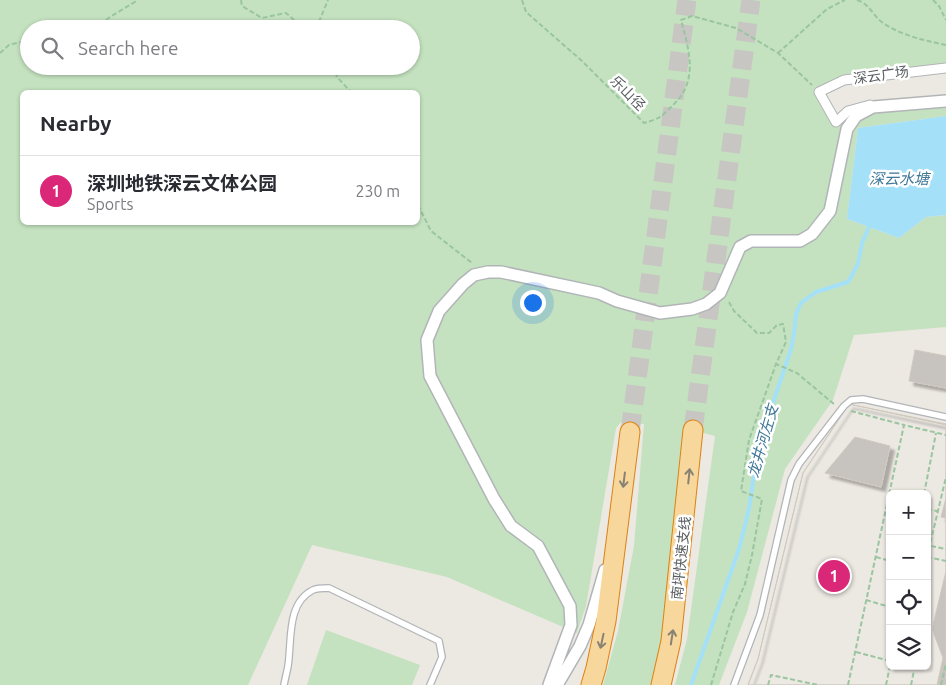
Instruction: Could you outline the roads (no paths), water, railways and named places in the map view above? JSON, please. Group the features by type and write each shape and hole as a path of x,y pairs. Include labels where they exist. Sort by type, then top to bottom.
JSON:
{"highway":[{"name":"南坪快速支线","path":"661,685 672,641 693,430"},
{"path":"591,685 606,621 630,432"}],"street":[{"name":"深云广场","path":"946,68 844,80 819,92 836,122 848,111 872,104 946,100"},
{"path":"549,685 571,625 570,606 538,546 511,526 494,499 430,376 427,340 438,311 474,275 488,272 511,274 599,293 617,301 660,313 699,307 720,293 740,246 751,241 800,241 812,234 830,211 847,129 856,116 873,107 946,100"},
{"path":"557,685 580,646 589,624 619,517"}],"lane":[{"path":"734,685 760,615 791,480 799,464 844,406 852,400 863,399 946,417"},
{"path":"284,685 294,612 303,598 313,590 329,588 439,641 442,657 430,685"}],"water":[{"name":"深云水塘","path":"946,116 946,215 926,217 899,238 847,219 858,128"}],"waterway":[{"name":"龙井河左支","path":"691,685 739,549 749,509 756,461 791,349 796,314 801,303 816,292 848,282 858,264 862,243 869,227"}],"tunnel":[{"path":"630,432 687,0"},
{"path":"693,430 751,0"}],"place":[{"name":"深圳地铁深云文体公园","path":"834,576"}]}
